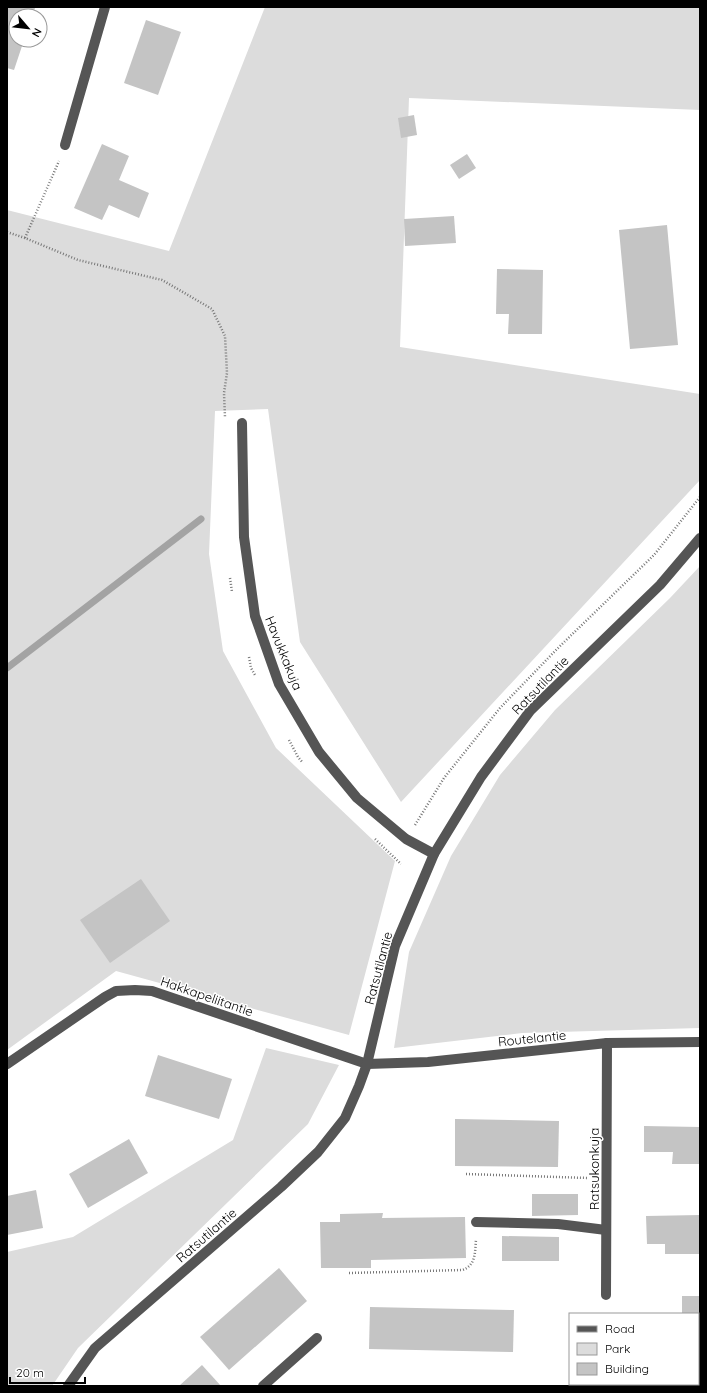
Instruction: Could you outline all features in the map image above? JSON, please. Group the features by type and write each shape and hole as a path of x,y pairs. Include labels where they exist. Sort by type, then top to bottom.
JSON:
{"street":[{"path":"65,146 106,7"},
{"name":"Havukkakuja","path":"242,423 244,537 255,616 280,684 319,752 356,798 406,839 434,854"},
{"name":"Ratsutilantie","path":"68,1386 95,1348 281,1187 318,1152 345,1118 367,1064 395,946 434,854 481,777 530,711 660,585 700,538"},
{"name":"Hakkapeliitantie","path":"7,1064 105,997 116,991 134,990 152,991 367,1064"},
{"name":"Routelantie","path":"367,1064 428,1062 607,1043 700,1042"},
{"name":"Ratsukonkuja","path":"606,1294 607,1043"},
{"path":"476,1222 558,1224 606,1230"},
{"path":"263,1386 317,1338"}],"path":[{"path":"25,238 65,146"},
{"path":"7,232 78,260 162,280 212,309 225,336 227,373 224,393"},
{"path":"406,839 444,778 500,708 557,649 654,555 700,497"},
{"path":"466,1174 607,1179"},
{"path":"350,1273 462,1270 467,1268 474,1260 476,1222"}],"green space":[{"path":"265,7 700,7 700,110 409,98 400,347 700,394 700,480 401,802 300,642 268,409 215,411 209,554 223,651 276,748 395,861 349,1035 116,971 7,1050 7,210 169,251"},
{"path":"700,566 700,1028 522,1033 394,1048 409,952 451,856 500,775 555,710 670,598"},
{"path":"266,1048 339,1065 308,1124 78,1348 52,1386 7,1386 7,1252 73,1237 233,1140"}],"building":[{"path":"7,7 35,8 8,8 8,48 21,48 14,70 7,68"},
{"path":"146,20 181,32 158,95 124,83"},
{"path":"414,115 417,135 401,138 398,118"},
{"path":"102,144 129,156 119,180 149,193 139,218 109,205 102,220 74,208"},
{"path":"467,154 476,168 459,179 450,165"},
{"path":"454,216 456,243 405,246 404,219"},
{"path":"667,225 678,345 630,349 619,230"},
{"path":"497,269 543,270 542,334 508,334 509,314 496,314"},
{"path":"141,879 170,921 110,963 80,920"},
{"path":"158,1055 232,1079 219,1119 145,1096"},
{"path":"455,1119 559,1121 558,1167 455,1166"},
{"path":"644,1126 700,1127 700,1164 672,1164 673,1152 644,1152"},
{"path":"129,1139 148,1173 88,1208 69,1174"},
{"path":"36,1190 43,1228 7,1235 7,1196"},
{"path":"532,1194 578,1194 578,1215 532,1216"},
{"path":"383,1213 382,1218 465,1217 466,1258 371,1260 371,1268 321,1268 320,1222 340,1222 340,1214"},
{"path":"700,1215 700,1254 665,1254 665,1244 647,1244 646,1216"},
{"path":"502,1236 559,1237 559,1261 502,1261"},
{"path":"279,1268 307,1301 229,1370 200,1337"},
{"path":"682,1296 700,1296 700,1322 699,1313 682,1313"},
{"path":"370,1307 514,1310 513,1352 369,1349"},
{"path":"202,1365 221,1386 179,1386"}],"waterway":[{"path":"7,668 201,519"}]}
